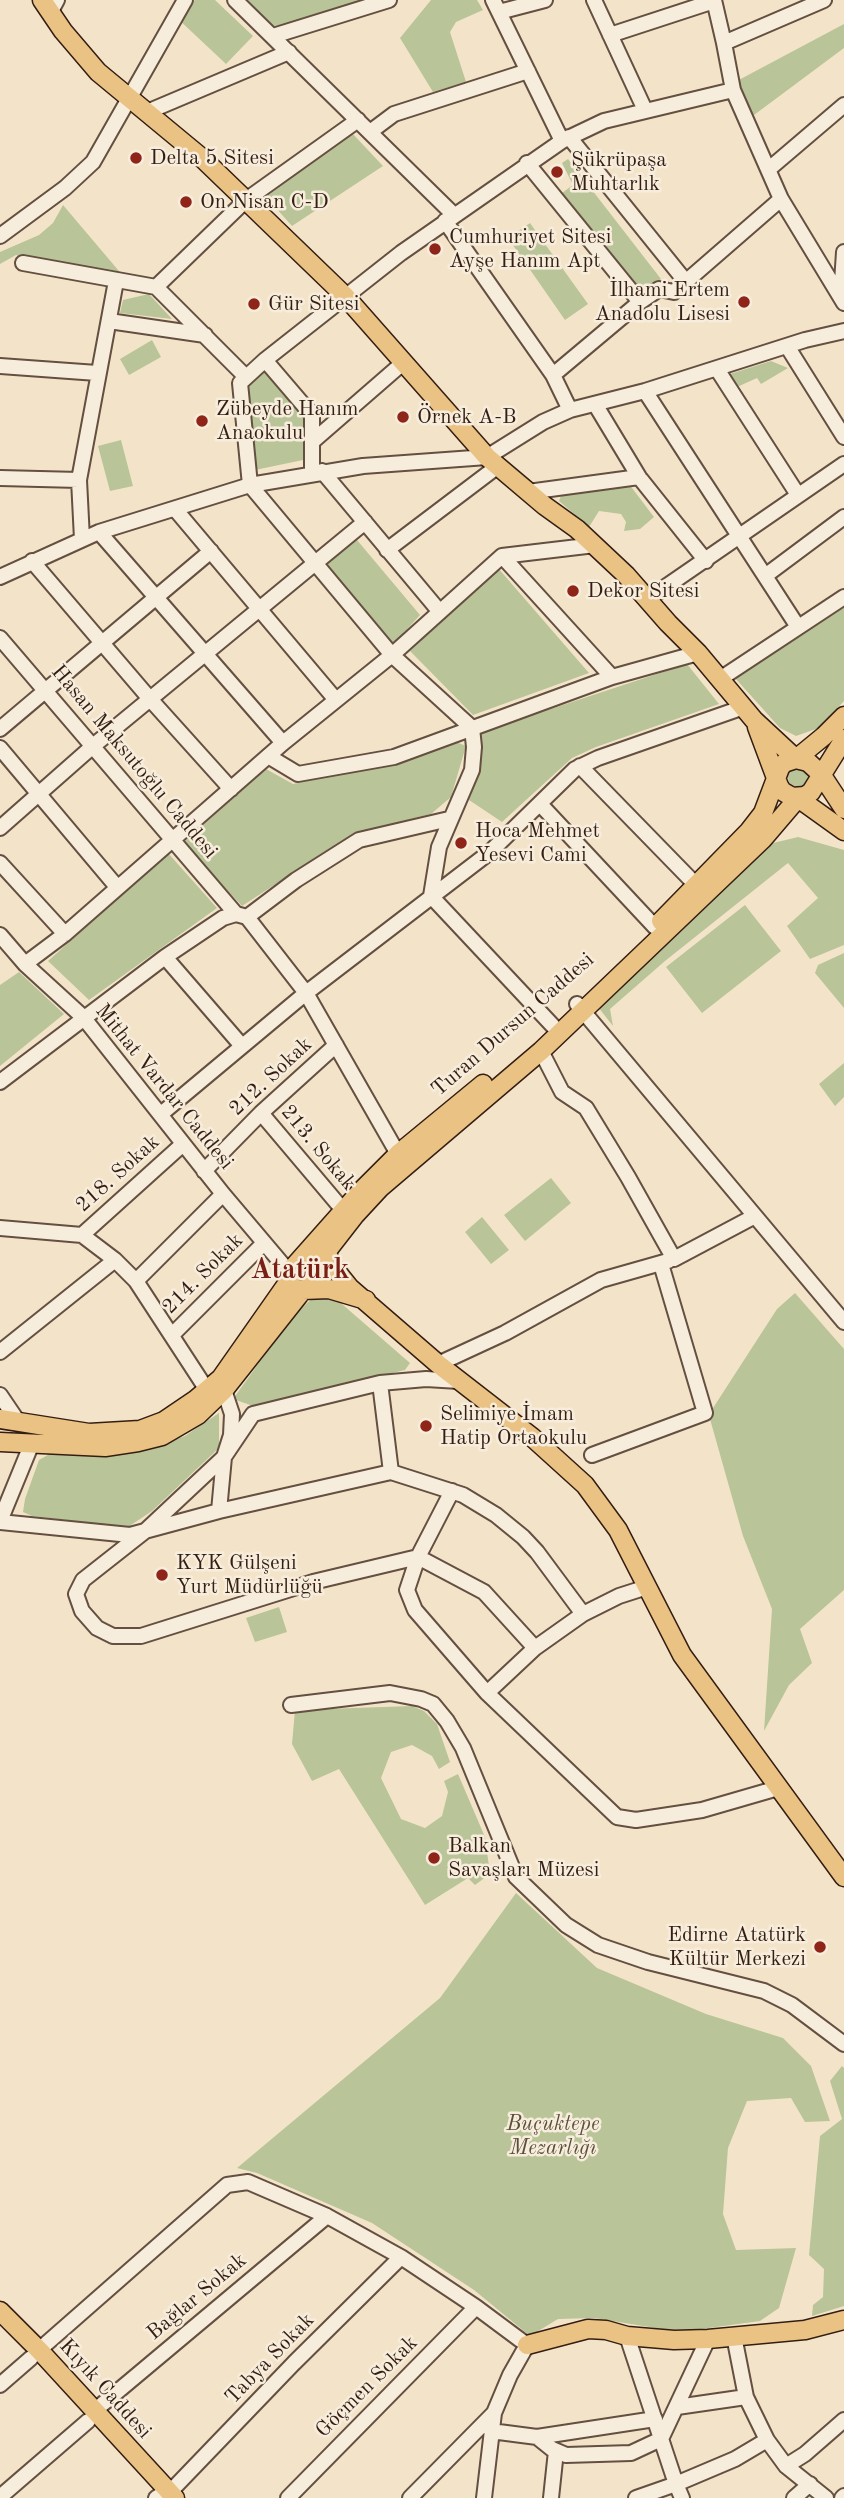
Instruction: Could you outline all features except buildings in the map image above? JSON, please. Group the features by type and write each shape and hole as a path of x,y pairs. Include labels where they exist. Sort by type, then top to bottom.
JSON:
{"main road":[{"path":"50,4 98,72 202,158 345,296 492,462 595,545 698,653 749,714 796,759"},
{"path":"749,714 782,791 798,798 844,831"},
{"path":"796,759 844,716"},
{"path":"798,798 811,792 844,739"},
{"path":"777,780 780,768 790,760 808,762 821,774 844,808"},
{"name":"Turan Dursun Caddesi","path":"294,1277 314,1283 316,1272 327,1251 380,1188 541,1051 655,927 735,847 763,813 777,780"},
{"name":"Turan Dursun Caddesi","path":"0,1419 89,1433 140,1430 164,1421 215,1394 343,1210 398,1154 554,1026 580,1008 763,839 798,798"},
{"path":"327,1251 330,1264 360,1299 532,1437 585,1485 618,1530 682,1655 844,1877"},
{"path":"316,1272 360,1299"},
{"path":"294,1277 360,1299"},
{"path":"0,1443 105,1447 138,1443 162,1436 184,1424 215,1394"},
{"name":"Kıyık Caddesi","path":"0,2311 35,2354 164,2497"},
{"path":"527,2345 588,2329 674,2340 708,2339 805,2330 844,2320"},
{"name":"Kıyık Caddesi","path":"0,2326 35,2354"}],"street":[{"path":"0,236 65,188 93,162 185,0"},
{"path":"235,0 370,132 449,218 553,375 570,410"},
{"path":"273,36 389,0"},
{"path":"545,0 496,6 566,139 686,282"},
{"path":"594,0 645,110"},
{"path":"724,43 824,0"},
{"path":"610,35 714,1 733,90 780,199 842,300"},
{"path":"147,112 289,52"},
{"path":"370,132 394,114 528,71"},
{"path":"431,896 439,847 472,770 472,728 392,655 250,485 240,383 245,376 345,296 449,218 566,139 604,121 733,90"},
{"path":"769,169 844,104"},
{"path":"156,287 246,200 358,120"},
{"path":"527,163 640,302"},
{"path":"553,375 640,302 659,289 674,292 780,199"},
{"path":"842,300 844,252"},
{"path":"23,263 156,287 245,376"},
{"path":"82,539 79,481 116,281"},
{"path":"109,321 205,335"},
{"path":"387,550 543,422 570,410 645,391 844,331"},
{"path":"787,346 844,437"},
{"path":"265,360 312,415 312,442 317,472 365,522 440,612"},
{"path":"312,442 404,362"},
{"path":"0,366 97,373"},
{"path":"717,369 798,495"},
{"path":"645,391 798,627"},
{"path":"596,404 639,477 706,561"},
{"path":"0,577 99,532 250,485 317,472 492,462"},
{"path":"648,599 844,464"},
{"path":"528,492 639,477"},
{"path":"0,478 79,481"},
{"path":"175,509 336,700"},
{"path":"765,576 844,517"},
{"path":"0,828 37,793 205,652 365,522"},
{"path":"99,532 283,743"},
{"path":"25,964 65,934 283,743 392,655 502,556 595,545"},
{"path":"0,729 211,551"},
{"path":"502,556 612,677"},
{"path":"32,561 231,789"},
{"path":"720,680 844,597"},
{"name":"Hasan Maksutoğlu Caddesi","path":"0,638 235,916 306,993 398,1154"},
{"path":"268,756 298,774 394,757 612,677 698,653"},
{"path":"161,1114 306,993 491,852 580,766 598,758 749,714"},
{"path":"0,748 117,887"},
{"path":"580,766 696,885"},
{"path":"540,804 655,927"},
{"path":"0,1082 165,957 359,840 449,819"},
{"path":"0,863 65,934"},
{"path":"431,896 554,1026"},
{"name":"Mithat Vardar Caddesi","path":"0,935 25,964 83,1017 263,1244 294,1277"},
{"path":"165,957 242,1046"},
{"path":"580,1008 844,1322"},
{"name":"212. Sokak","path":"205,1171 261,1113 336,1045"},
{"path":"541,1051 562,1092 586,1108 628,1177 668,1261 705,1413 592,1455"},
{"name":"213. Sokak","path":"261,1113 343,1210"},
{"name":"218. Sokak","path":"82,1235 183,1144"},
{"path":"136,1281 223,1194"},
{"path":"438,1364 505,1333 601,1280 668,1261 755,1216"},
{"path":"0,1228 82,1235 115,1260 136,1281 232,1414 231,1435 224,1457 219,1511"},
{"name":"214. Sokak","path":"173,1334 263,1244"},
{"path":"0,1352 115,1260"},
{"path":"460,1381 426,1379 380,1383 253,1414 224,1457 144,1532 83,1580 76,1594 82,1611 97,1628 113,1636 141,1636 313,1582 418,1556 484,1592 535,1648"},
{"path":"380,1383 391,1472"},
{"path":"0,1395 19,1423"},
{"path":"32,1443 0,1522 130,1535 219,1511 391,1472 463,1495 496,1516 523,1536 555,1574 583,1614"},
{"path":"452,1491 418,1556 407,1590 415,1610 487,1693 617,1816 636,1820 702,1810 778,1788"},
{"path":"487,1693 535,1648 583,1614 647,1587"},
{"path":"292,1705 390,1693 433,1704 463,1748 516,1877 566,1925 598,1945 648,1962 764,1991 792,2005 844,2044"},
{"path":"0,2385 227,2185 248,2182 327,2216 401,2257 477,2307 527,2345 510,2375 494,2413 484,2498"},
{"name":"Bağlar Sokak","path":"0,2497 91,2416 327,2216"},
{"name":"Tabya Sokak","path":"164,2497 401,2257"},
{"name":"Göçmen Sokak","path":"288,2498 477,2307"},
{"path":"627,2336 679,2491"},
{"path":"734,2336 746,2397 767,2440 786,2466 826,2498"},
{"path":"537,2437 566,2455 631,2453 661,2439 708,2339"},
{"path":"677,2407 746,2397"},
{"path":"410,2498 494,2413"},
{"path":"491,2431 537,2437 655,2419"},
{"path":"786,2466 805,2454 844,2420"},
{"path":"636,2498 679,2491 767,2440"},
{"path":"551,2498 556,2451"},
{"path":"794,2498 810,2484"}],"green space":[{"path":"195,0 215,0 253,36 226,64 177,18"},
{"path":"246,0 361,0 288,25 272,26"},
{"path":"431,0 477,0 483,10 456,22 450,32 466,82 433,92 400,38"},
{"path":"844,24 844,48 750,118 735,82"},
{"path":"352,133 383,166 292,226 266,197"},
{"path":"568,159 661,279 640,294 562,193 573,185 562,163"},
{"path":"63,205 124,277 16,255 0,264 0,252 39,235 53,223"},
{"path":"530,223 588,304 565,320 508,238"},
{"path":"149,294 172,319 120,313 123,300"},
{"path":"152,340 161,357 129,375 120,359"},
{"path":"771,361 788,368 761,384 757,378 737,387 730,374"},
{"path":"263,367 305,415 303,460 255,470 245,384"},
{"path":"121,440 133,486 110,491 98,446"},
{"path":"629,484 654,517 640,529 624,531 626,522 621,514 599,511 589,527 559,501 565,486"},
{"path":"357,540 420,615 391,647 324,565"},
{"path":"498,568 589,673 473,715 410,651"},
{"path":"844,606 844,701 819,728 796,736 780,728 735,678"},
{"path":"687,664 719,704 572,758 502,822 466,798 478,733"},
{"path":"454,741 466,746 451,797 431,814 354,833 242,906 183,843 266,769 293,784 399,761"},
{"path":"799,766 807,769 810,777 807,785 799,788 791,785 788,777 791,769"},
{"path":"798,837 844,850 844,945 810,959 787,926 818,898 788,863 665,961 610,1009 613,1026 598,1007 765,845"},
{"path":"168,853 217,908 89,1000 48,961"},
{"path":"745,905 781,951 702,1013 666,967"},
{"path":"844,953 844,1008 815,973 818,965"},
{"path":"19,972 64,1014 0,1066 0,985"},
{"path":"844,1063 844,1097 835,1106 819,1084"},
{"path":"551,1178 571,1203 525,1241 504,1215"},
{"path":"482,1217 509,1250 491,1264 465,1232"},
{"path":"795,1293 844,1349 844,1590 800,1629 812,1663 789,1685 764,1731 772,1609 743,1536 710,1419 713,1408 777,1309"},
{"path":"313,1298 335,1298 410,1363 405,1370 253,1406 233,1399 294,1314"},
{"path":"219,1413 219,1448 152,1511 128,1527 32,1516 23,1512 39,1460 53,1452 100,1457 149,1449 185,1436"},
{"path":"279,1607 287,1632 255,1642 246,1618"},
{"path":"412,1706 424,1711 437,1724 450,1762 439,1769 432,1756 412,1745 391,1752 381,1778 401,1819 425,1828 442,1816 448,1792 444,1781 458,1774 485,1837 490,1874 475,1885 468,1878 425,1905 339,1769 312,1781 292,1744 295,1710"},
{"name":"Buçuktepe Mezarlığı","path":"516,1893 597,1968 706,2014 783,2038 811,2066 830,2121 805,2122 791,2098 747,2101 728,2148 723,2214 736,2250 796,2248 779,2308 760,2321 680,2332 594,2318 558,2319 530,2336 474,2290 372,2223 257,2173 237,2168 440,1998"},
{"path":"842,2066 844,2306 812,2316 813,2305 823,2297 824,2269 809,2255 820,2136 842,2119 830,2081"}],"place":[{"name":"Delta 5 Sitesi","path":"136,158"},
{"name":"Şükrüpaşa Muhtarlık","path":"557,172"},
{"name":"On Nisan C-D","path":"186,202"},
{"name":"Cumhuriyet Sitesi Ayşe Hanım Apt","path":"435,249"},
{"name":"İlhami Ertem Anadolu Lisesi","path":"744,302"},
{"name":"Gür Sitesi","path":"254,304"},
{"name":"Örnek A-B","path":"403,417"},
{"name":"Zübeyde Hanım Anaokulu","path":"202,421"},
{"name":"Dekor Sitesi","path":"573,591"},
{"name":"Hoca Mehmet Yesevi Cami","path":"461,843"},
{"name":"Selimiye İmam Hatip Ortaokulu","path":"426,1426"},
{"name":"KYK Gülşeni Yurt Müdürlüğü","path":"162,1575"},
{"name":"Balkan Savaşları Müzesi","path":"434,1858"},
{"name":"Edirne Atatürk Kültür Merkezi","path":"820,1947"}],"district":[{"name":"Atatürk","path":"300,1271"}]}
